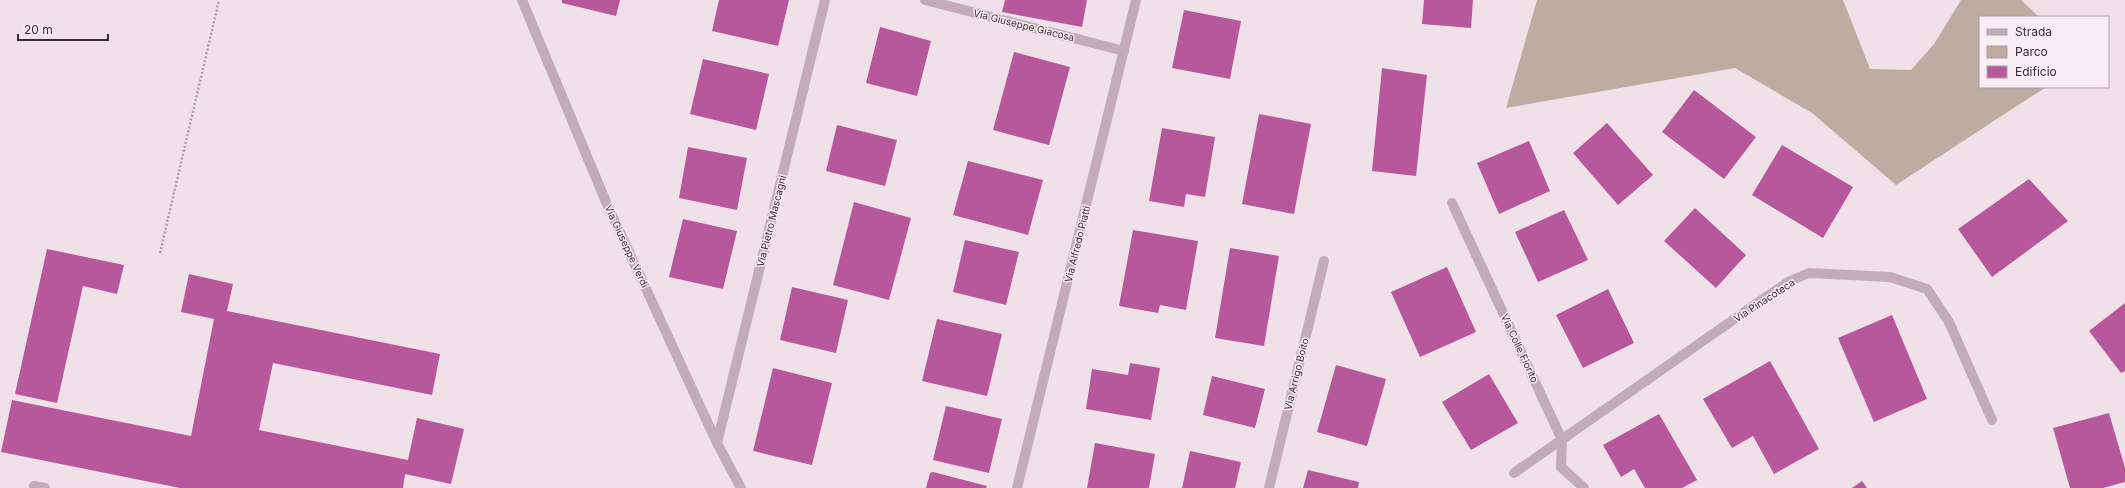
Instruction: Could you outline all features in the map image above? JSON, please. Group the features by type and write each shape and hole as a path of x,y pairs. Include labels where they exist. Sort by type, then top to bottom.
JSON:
{"street":[{"name":"Via Giuseppe Verdi","path":"522,0 606,202 717,443 741,488"},
{"name":"Via Pietro Mascagni","path":"717,443 825,0"},
{"name":"Via Giuseppe Giacosa","path":"925,0 1124,51"},
{"name":"Via Alfredo Piatti","path":"1017,488 1136,0"},
{"name":"Via Colle Fiorito","path":"1452,204 1562,440 1561,467 1584,488"},
{"name":"Via Arrigo Boito","path":"1269,488 1324,261"},
{"name":"Via Pinacoteca","path":"1514,473 1762,299 1790,281 1809,273 1890,277 1927,290 1949,322 1992,420"},
{"path":"34,486 45,488"}],"path":[{"path":"160,253 219,0"}],"green space":[{"path":"1537,0 1843,0 1870,69 1911,70 1934,44 1961,0 2021,0 2038,16 1979,16 1979,88 2044,88 1896,185 1812,113 1735,68 1506,108"}],"building":[{"path":"562,0 620,0 616,16 562,3"},
{"path":"719,0 789,0 778,46 712,31"},
{"path":"1005,0 1087,0 1082,27 1002,12"},
{"path":"1424,0 1473,0 1471,28 1422,24"},
{"path":"1184,10 1241,21 1230,79 1172,68"},
{"path":"880,27 931,41 917,96 866,83"},
{"path":"1014,52 1070,67 1049,145 993,130"},
{"path":"703,59 769,74 756,130 690,114"},
{"path":"1382,68 1427,75 1416,176 1372,171"},
{"path":"1694,90 1756,137 1724,179 1662,132"},
{"path":"1259,114 1311,124 1294,214 1242,204"},
{"path":"1607,123 1653,175 1618,205 1573,153"},
{"path":"837,125 897,140 885,186 826,171"},
{"path":"1162,128 1215,137 1205,197 1186,194 1184,207 1149,201"},
{"path":"1529,141 1550,191 1499,214 1477,163"},
{"path":"1782,145 1853,187 1823,238 1752,195"},
{"path":"688,147 747,158 737,210 679,198"},
{"path":"968,161 1043,180 1028,235 953,215"},
{"path":"2029,179 2068,221 1992,277 1958,229"},
{"path":"854,202 911,218 889,300 833,285"},
{"path":"1695,208 1746,255 1716,288 1664,241"},
{"path":"1564,210 1588,260 1538,282 1515,232"},
{"path":"683,219 737,231 723,289 669,277"},
{"path":"1133,230 1198,241 1186,310 1160,305 1158,313 1119,306"},
{"path":"965,240 1019,252 1006,305 953,292"},
{"path":"1230,248 1279,256 1264,346 1215,338"},
{"path":"47,249 124,265 117,294 83,286 57,403 15,394"},
{"path":"1447,267 1476,332 1420,357 1391,292"},
{"path":"189,274 233,284 227,311 440,354 432,395 273,363 259,430 408,460 417,418 464,429 451,484 405,474 403,488 180,488 1,452 12,400 191,436 214,319 181,312"},
{"path":"792,287 848,300 836,353 780,340"},
{"path":"1608,289 1634,343 1583,368 1556,315"},
{"path":"2125,303 2125,371 2121,373 2089,331"},
{"path":"1892,315 1927,399 1874,422 1838,338"},
{"path":"937,319 1002,334 987,396 922,381"},
{"path":"1770,361 1819,449 1774,474 1753,436 1732,448 1703,399"},
{"path":"1130,363 1160,368 1151,420 1086,409 1092,369 1128,375"},
{"path":"1336,365 1386,379 1367,446 1317,432"},
{"path":"773,368 832,383 812,465 753,451"},
{"path":"1489,374 1518,423 1471,450 1442,402"},
{"path":"1212,376 1265,389 1255,428 1203,415"},
{"path":"946,406 1002,419 989,473 933,460"},
{"path":"2109,413 2125,468 2125,482 2103,488 2070,488 2053,428"},
{"path":"1659,414 1697,480 1682,488 1645,488 1634,469 1621,477 1603,445"},
{"path":"1095,443 1155,454 1149,488 1087,488"},
{"path":"1190,451 1241,462 1235,488 1182,488"},
{"path":"1308,470 1359,482 1358,488 1303,488"},
{"path":"933,472 987,486 986,488 926,488 930,473"},
{"path":"1862,481 1867,488 1852,488"}]}
